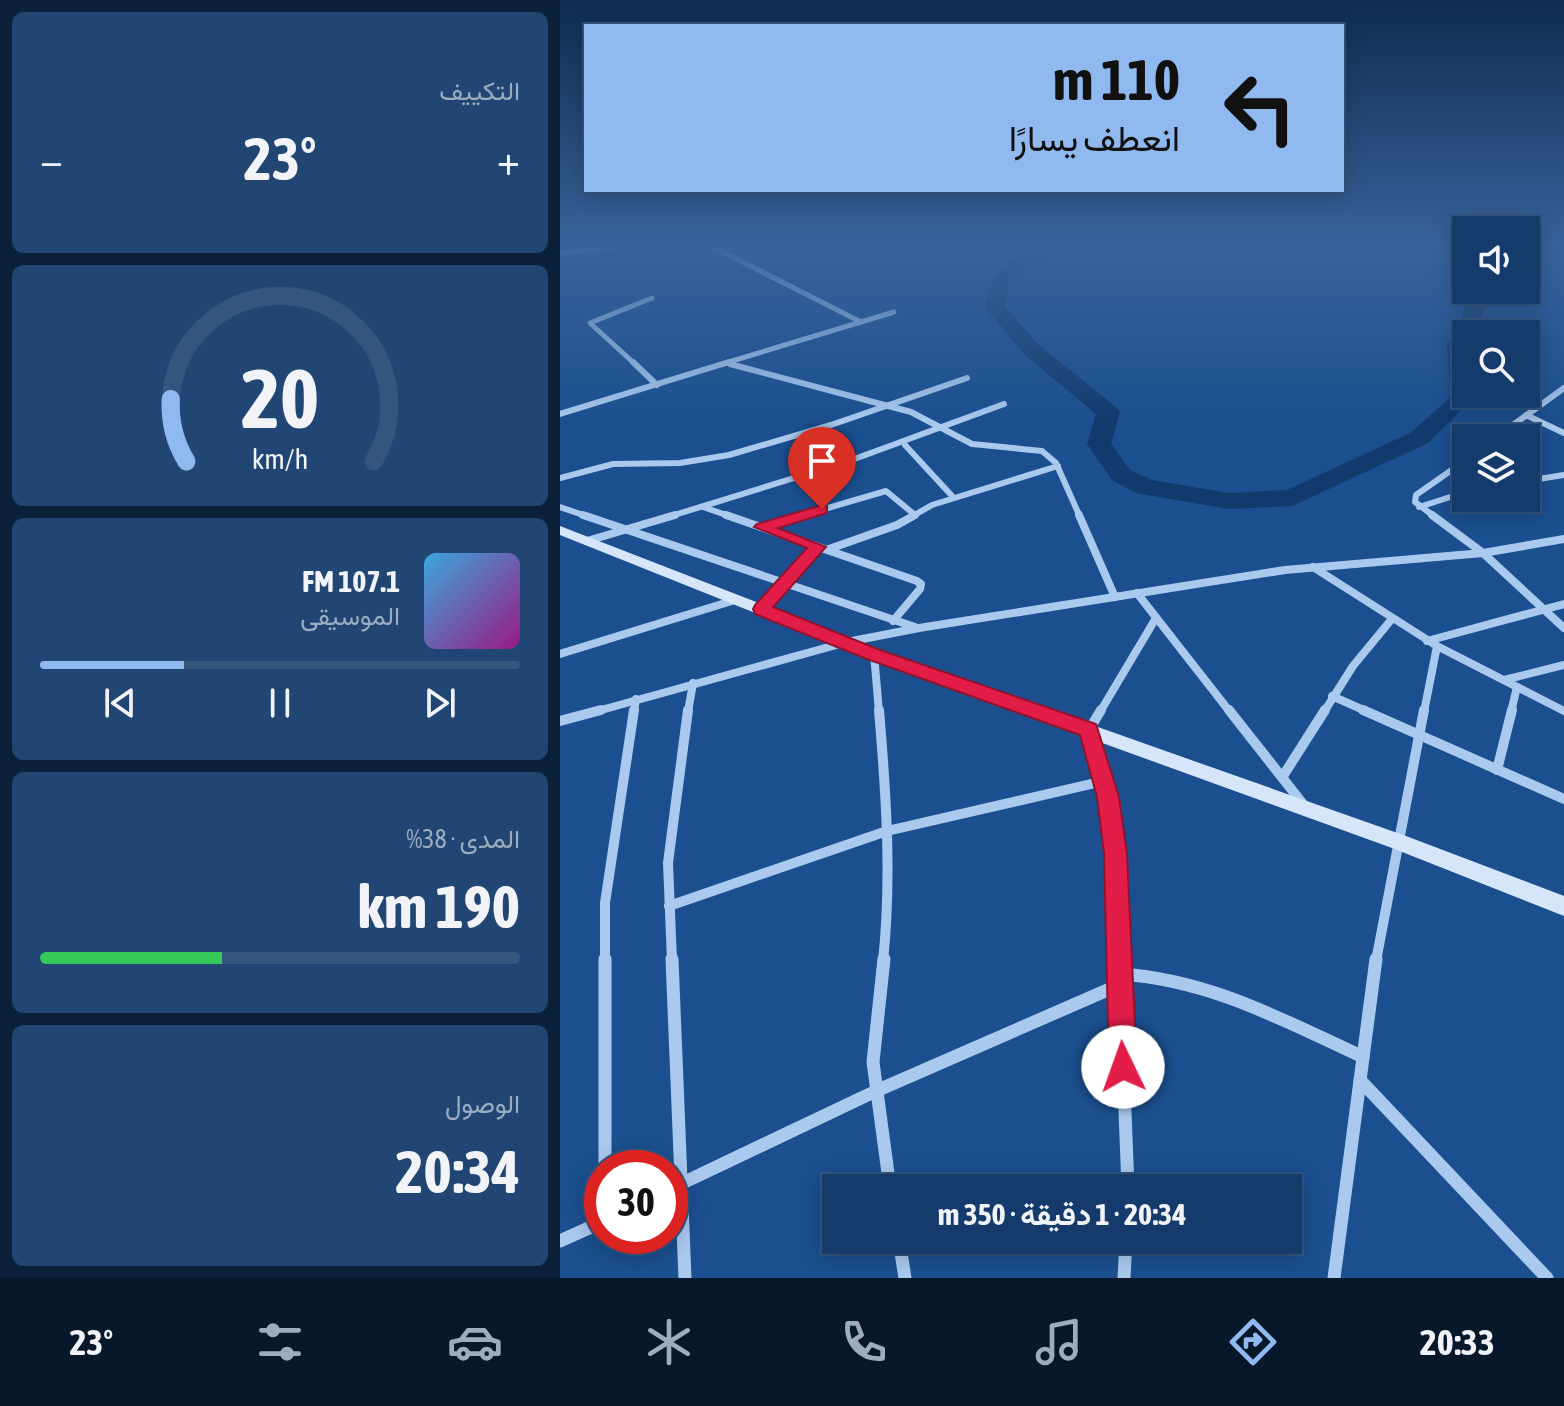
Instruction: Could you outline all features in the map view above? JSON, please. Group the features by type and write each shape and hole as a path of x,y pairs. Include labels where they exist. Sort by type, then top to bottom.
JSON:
{"street":[{"path":"638,304 590,323 657,385"},
{"path":"826,304 862,322"},
{"path":"560,414 894,312"},
{"path":"730,364 911,412 972,444 1042,451 1052,457 1115,597"},
{"path":"560,478 613,464 680,463 729,455 967,378"},
{"path":"1514,424 1564,388"},
{"path":"587,541 905,445 1004,404"},
{"path":"1526,415 1564,433"},
{"path":"905,445 953,497"},
{"path":"828,550 897,525 953,497 1058,466"},
{"path":"1452,470 1416,495 1414,501 1483,553 1564,628"},
{"path":"1540,479 1564,475"},
{"path":"762,527 886,491 915,515"},
{"path":"1419,507 1452,496"},
{"path":"701,506 921,584 893,621"},
{"path":"560,507 919,628"},
{"path":"562,533 874,654 1399,842 1564,906"},
{"path":"560,721 847,642 919,628 1312,567 1483,553 1564,539"},
{"path":"762,609 818,547"},
{"path":"1312,567 1427,641 1564,711"},
{"path":"1137,593 1309,811"},
{"path":"560,654 737,599"},
{"path":"1427,641 1564,604"},
{"path":"1127,1174 1115,854 1104,781 1089,730 1156,618"},
{"path":"1283,776 1332,696 1391,620"},
{"path":"1334,1278 1377,951 1437,646"},
{"path":"874,654 882,730 888,916 873,1062 888,1174"},
{"path":"1504,680 1564,665"},
{"path":"676,1150 676,999 668,863 693,683"},
{"path":"1497,770 1517,687"},
{"path":"1332,696 1564,799"},
{"path":"605,1150 605,903 636,699"},
{"path":"669,906 887,831 1104,781"},
{"path":"688,1180 1119,979 1168,978 1195,985 1265,1012 1363,1057"},
{"path":"1360,1080 1547,1278"},
{"path":"560,1241 584,1230"},
{"path":"683,1254 685,1278"},
{"path":"901,1254 905,1278"},
{"path":"1124,1278 1125,1254"}],"waterway":[{"path":"996,304 1006,323 1033,351 1108,412 1099,444 1121,475 1145,487 1228,501 1292,498 1419,438 1462,399 1457,344 1471,323 1475,304"}],"route":[{"path":"822,509 762,527 818,547 762,609 874,654 1089,730 1108,797 1115,854 1123,1067"}]}
